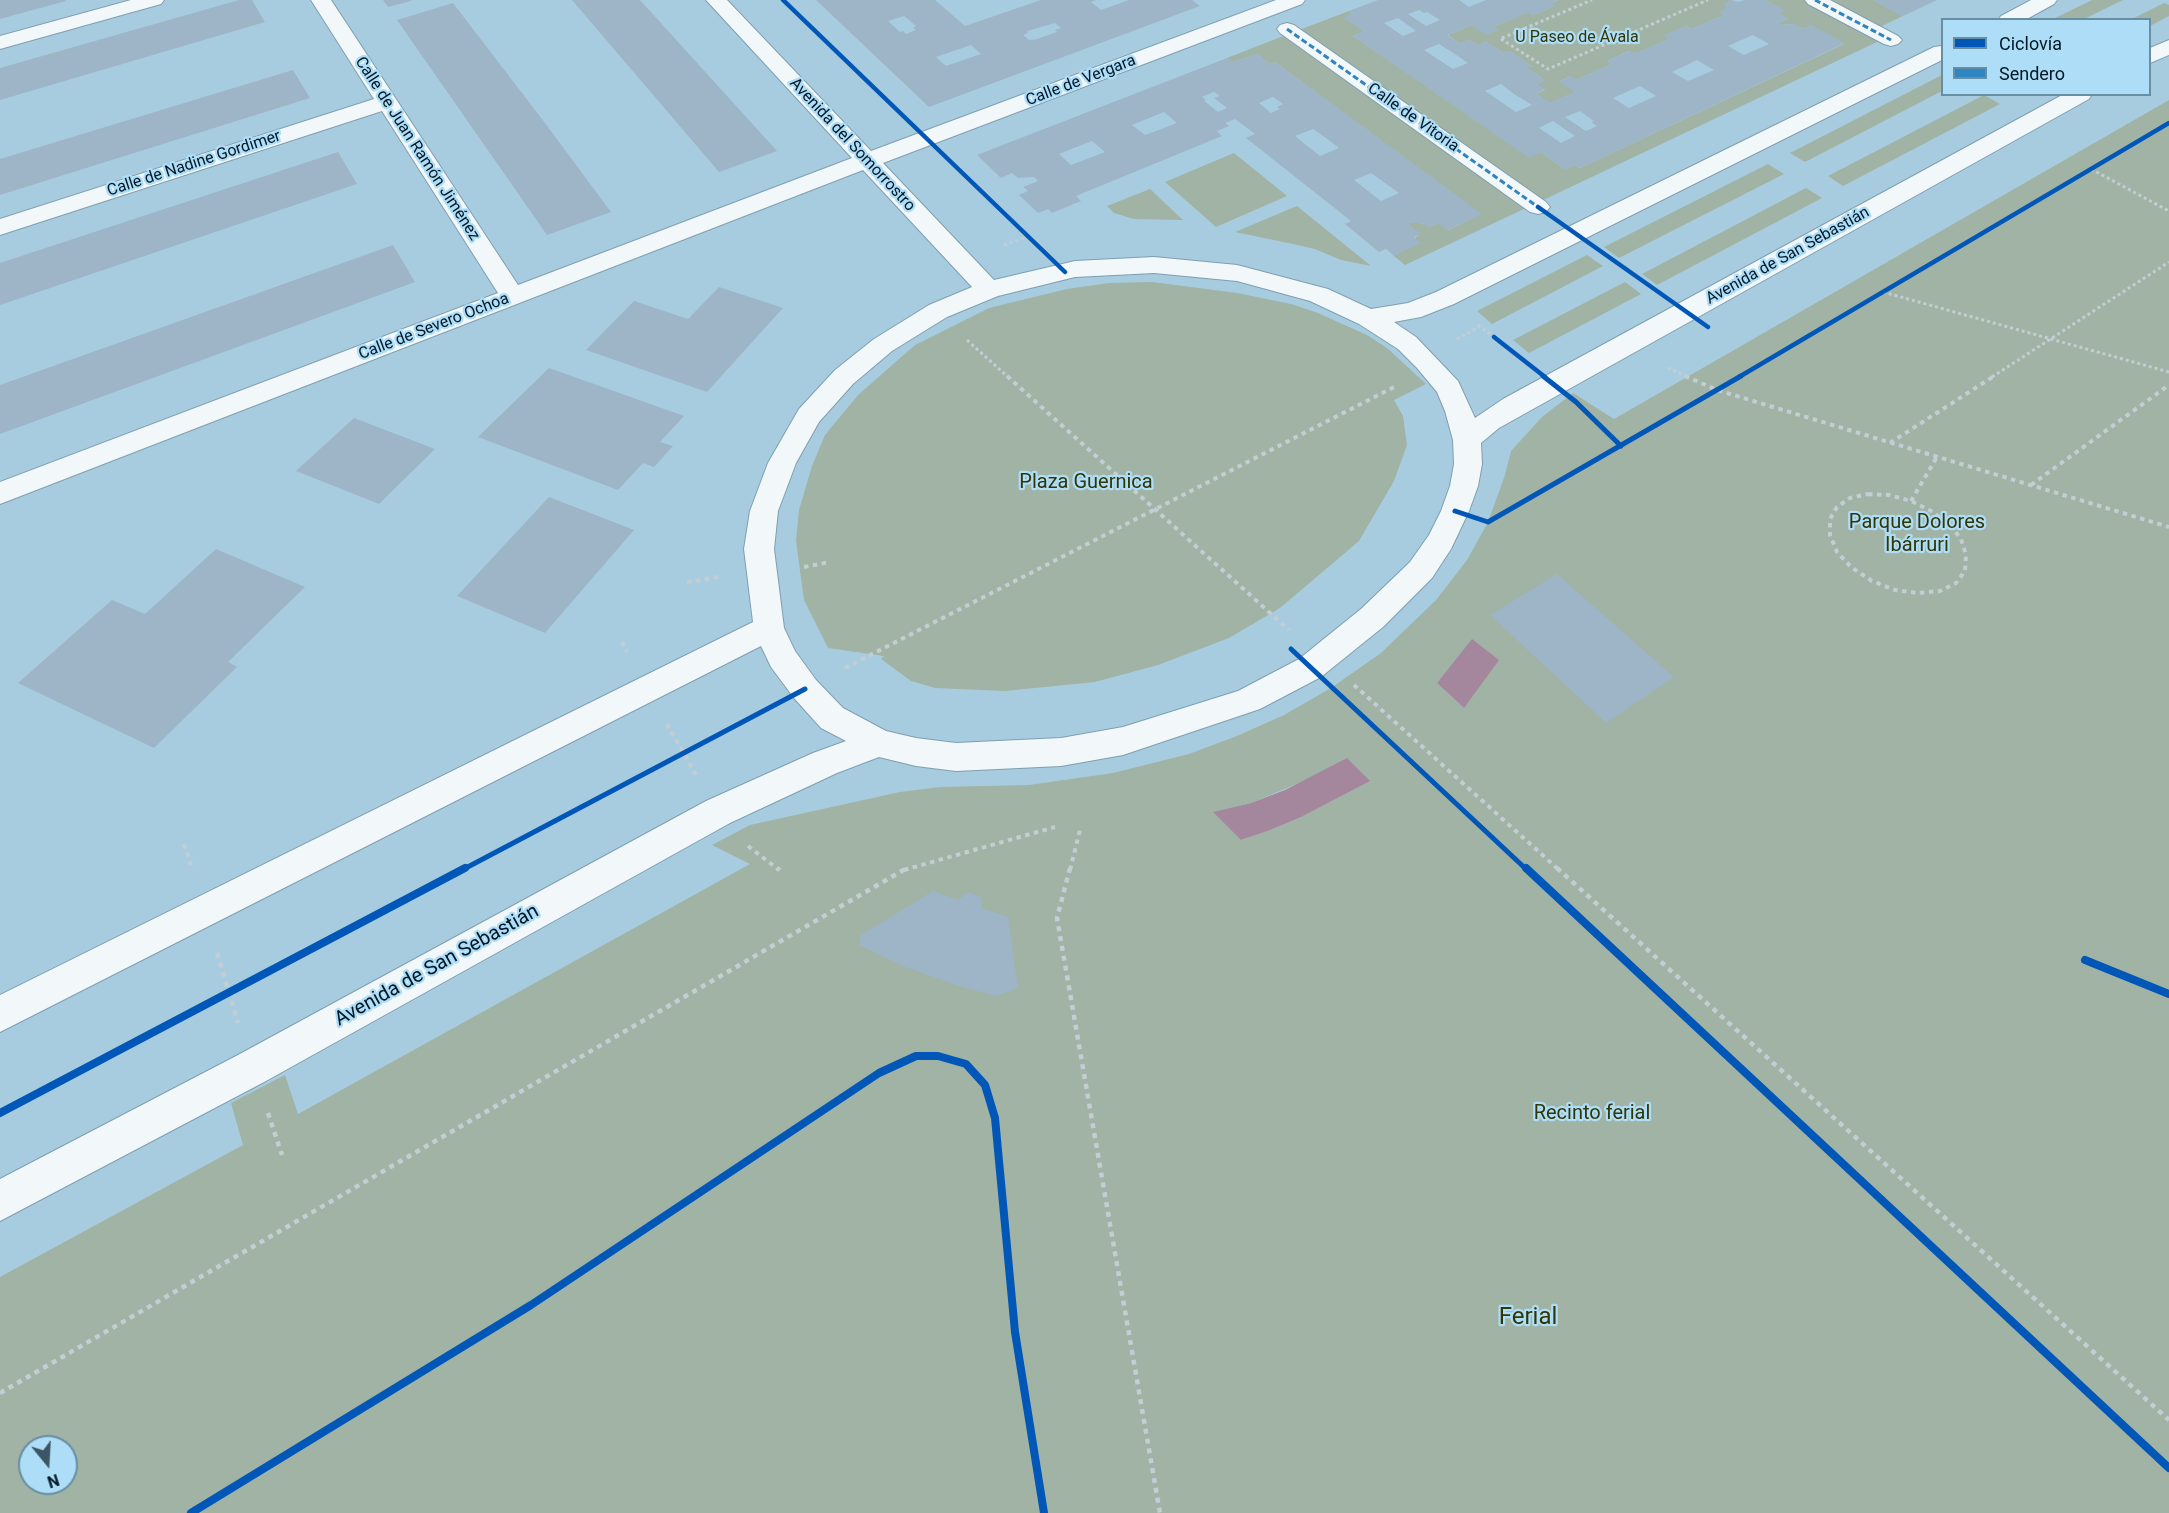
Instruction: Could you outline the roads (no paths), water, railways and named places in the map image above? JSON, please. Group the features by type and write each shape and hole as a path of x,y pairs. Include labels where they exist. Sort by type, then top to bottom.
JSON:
{"street":[{"path":"0,43 154,0"},
{"name":"Calle de Juan Ramón Jiménez","path":"321,0 513,297"},
{"name":"Avenida del Somorrostro","path":"716,0 988,290"},
{"path":"1243,0 1262,13"},
{"name":"Calle de Vergara","path":"868,161 1295,0"},
{"path":"1815,0 1891,40"},
{"path":"2012,18 2047,0"},
{"name":"Calle de Vitoria","path":"1287,29 1538,207"},
{"path":"2151,56 2169,46"},
{"path":"1368,318 1412,311 1445,298 1941,52"},
{"name":"Avenida de San Sebastián","path":"1467,440 1489,421 1553,384 2077,96"},
{"name":"Calle de Nadine Gordimer","path":"0,226 387,102"},
{"name":"Calle de Severo Ochoa","path":"0,493 868,161"},
{"path":"1154,265 1237,273 1319,296 1368,318 1407,343 1426,362 1449,388 1459,411 1467,440 1468,464 1464,486 1441,542 1406,586 1324,658 1249,700 1123,741 1061,752 956,757 916,752 879,743 832,718 805,689 782,658 769,628 759,549 764,511 782,463 809,416 844,377 883,345 938,311 988,290 1065,272 1154,265"},
{"path":"0,1014 769,628"},
{"name":"Avenida de San Sebastián","path":"0,1201 252,1068 717,812 825,763 879,743"}],"park label":[{"name":"U Paseo de Ávala","path":"1577,38"},
{"name":"Plaza Guernica","path":"1086,483"},
{"name":"Parque Dolores Ibárruri","path":"1917,534"},
{"name":"Recinto ferial","path":"1592,1114"},
{"name":"Ferial","path":"1528,1318"}]}
